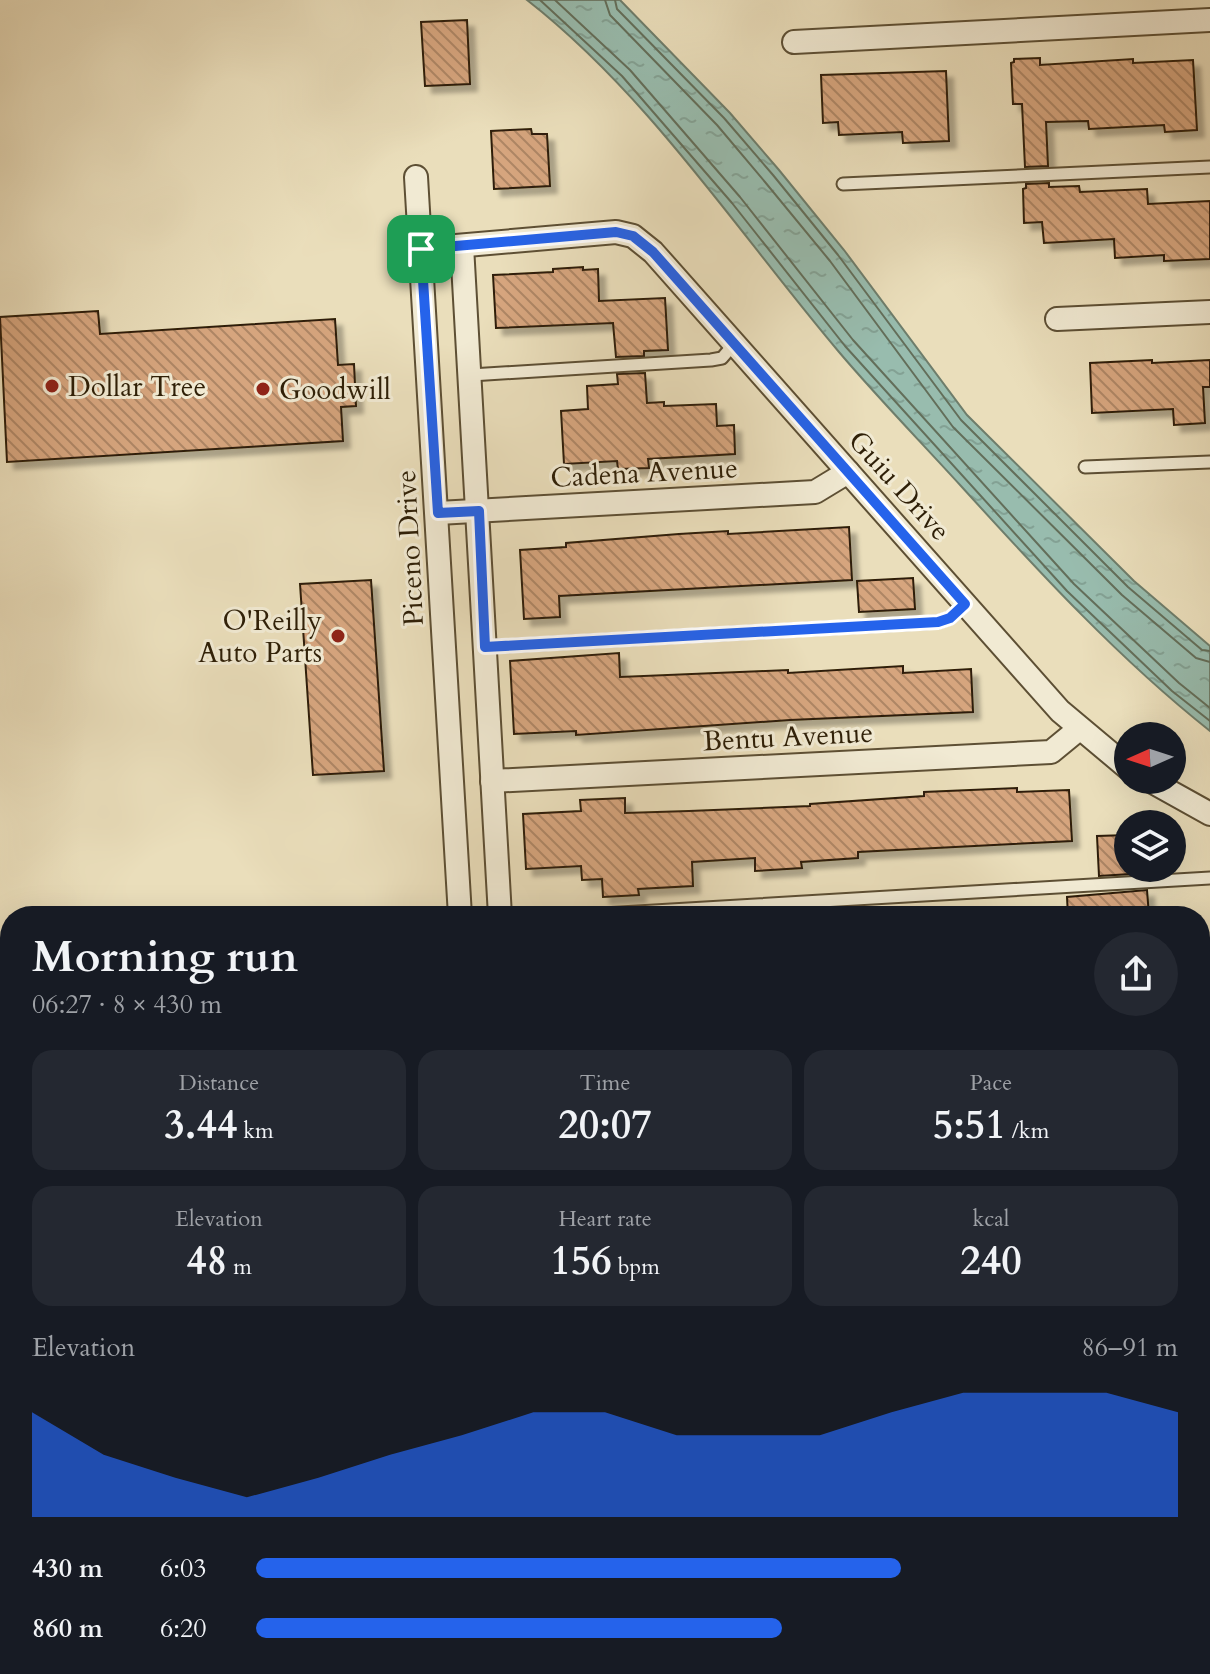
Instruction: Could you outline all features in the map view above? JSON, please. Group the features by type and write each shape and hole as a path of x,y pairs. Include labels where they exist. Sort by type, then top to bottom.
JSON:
{"street":[{"path":"794,42 1210,20"},
{"name":"Piceno Drive","path":"416,177 459,906"},
{"name":"Guiu Drive","path":"462,246 616,232 633,236 653,252 1060,711 1114,757"},
{"path":"421,249 462,246 499,906"},
{"path":"1057,319 1210,312"},
{"name":"Cadena Avenue","path":"438,513 815,492 848,472"},
{"name":"Bentu Avenue","path":"492,781 1051,752 1079,729"},
{"path":"1174,794 1210,814"}],"lane":[{"path":"843,184 1210,167"},
{"path":"471,375 711,360 722,358 734,344"},
{"path":"1085,467 1210,462"},
{"path":"485,647 938,622 950,618 965,604"},
{"path":"738,906 1210,878"}],"water":[{"path":"527,0 620,0 730,113 844,250 967,415 1134,581 1210,646 1210,731 1111,644 1020,550 839,352 653,122 572,38"}],"building":[{"path":"467,20 470,84 425,86 421,22"},
{"path":"1040,58 1040,65 1133,59 1133,63 1193,60 1197,130 1165,132 1164,125 1089,129 1088,121 1046,122 1048,166 1025,167 1022,104 1013,104 1011,63 1014,59"},
{"path":"946,71 949,141 903,143 902,132 839,135 838,122 823,123 821,75"},
{"path":"531,129 532,134 547,134 550,186 494,189 491,131"},
{"path":"1049,183 1049,187 1079,186 1080,192 1147,189 1148,204 1210,201 1210,259 1164,261 1164,255 1115,258 1114,239 1044,243 1042,222 1024,223 1023,189 1026,184"},
{"path":"583,267 583,270 598,269 599,301 665,298 668,350 644,351 644,356 616,357 613,323 496,328 493,275"},
{"path":"98,311 100,334 335,319 338,365 354,364 356,406 341,407 343,441 7,462 0,317"},
{"path":"1152,360 1152,363 1210,360 1210,387 1203,387 1205,423 1174,425 1173,409 1092,413 1090,363"},
{"path":"645,373 647,403 664,402 664,406 716,404 717,426 734,425 735,454 648,459 649,468 618,469 617,461 564,464 561,411 588,409 587,386 618,384 617,374"},
{"path":"849,527 852,580 559,596 560,617 524,619 520,550 679,534"},
{"path":"913,578 915,609 859,612 857,581"},
{"path":"371,580 384,771 313,775 300,584"},
{"path":"619,653 620,677 788,670 788,673 903,666 903,673 971,669 973,712 790,720 576,735 576,731 514,734 510,661"},
{"path":"1017,788 1017,792 1069,790 1072,841 858,852 858,858 801,862 802,868 755,871 755,858 692,862 693,886 638,889 639,895 603,897 602,879 582,880 581,866 526,869 523,814 581,811 580,800 625,798 625,813 810,806 924,796 924,792"},
{"path":"1114,835 1114,875 1099,876 1097,836"},
{"path":"1147,890 1148,906 1067,906 1067,897"}],"place":[{"name":"Dollar Tree","path":"52,386"},
{"name":"Goodwill","path":"263,389"},
{"name":"O'Reilly Auto Parts","path":"338,636"}],"route":[{"path":"616,232 633,236 653,252 965,604 950,618 938,622 485,647 479,511 438,513 421,249 616,232"}]}
